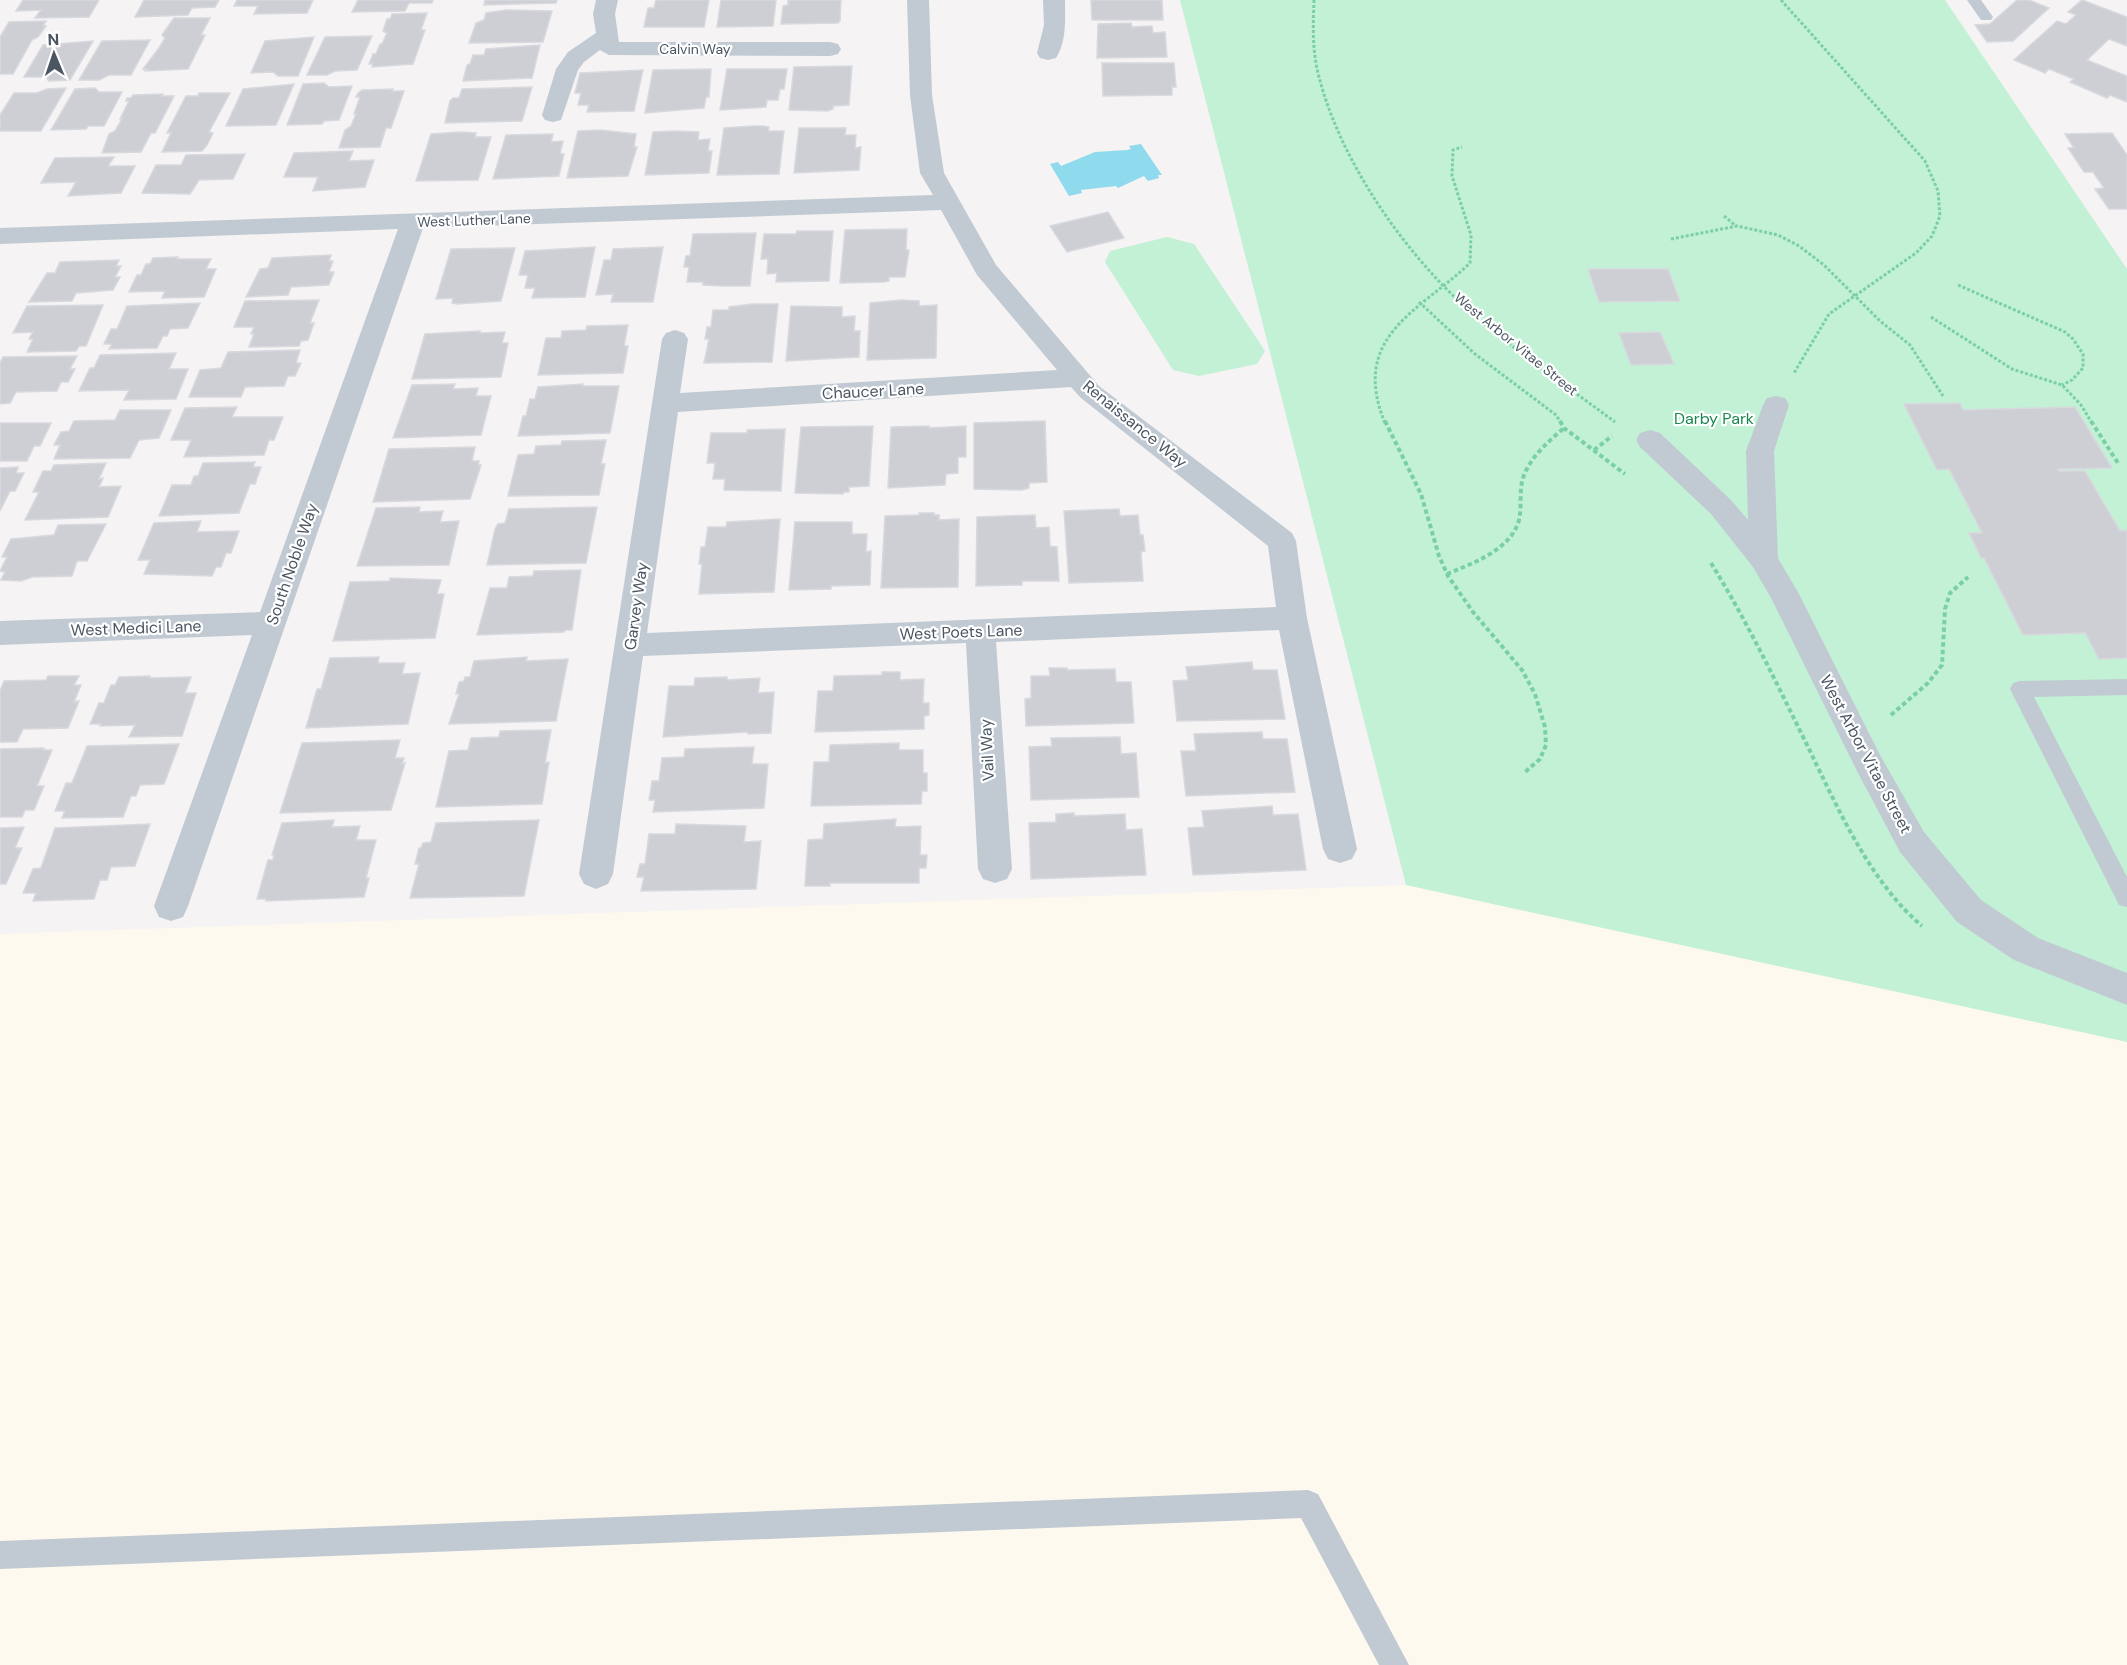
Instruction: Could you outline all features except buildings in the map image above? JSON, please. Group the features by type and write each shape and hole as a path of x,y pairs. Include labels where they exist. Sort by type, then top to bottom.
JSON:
{"street":[{"path":"553,115 567,69 576,57 607,35 604,14 607,0"},
{"name":"Renaissance Way","path":"918,0 921,95 932,172 986,269 1090,392 1282,541 1292,618 1340,849"},
{"path":"1048,53 1055,25 1054,0"},
{"name":"Calvin Way","path":"607,35 609,48 830,49"},
{"name":"West Luther Lane","path":"0,236 948,202"},
{"name":"South Noble Way","path":"171,906 413,222"},
{"name":"Garvey Way","path":"596,874 675,339"},
{"name":"Chaucer Lane","path":"666,403 1079,378"},
{"path":"1762,559 1760,451 1776,405"},
{"name":"West Arbor Vitae Street","path":"1636,434 1721,507 1762,559 1784,594 1857,741 1912,842 1970,911 2026,949 2127,989"},
{"name":"West Poets Lane","path":"630,645 1292,618"},
{"name":"West Medici Lane","path":"0,633 271,623"},
{"name":"Vail Way","path":"980,631 995,869"}],"lane":[{"path":"1974,0 1986,17"},
{"path":"2127,687 2020,689 2127,898"},
{"path":"0,1555 1308,1503 1395,1665"}],"path":[{"name":"West Arbor Vitae Street","path":"1314,0 1312,48 1330,117 1368,188 1401,233 1444,286 1490,327 1636,434"},
{"path":"1776,405 1826,317 1853,295 1921,250 1936,233 1940,209 1937,181 1925,161 1781,0"},
{"path":"1462,147 1453,150 1452,176 1471,235 1470,263 1444,286 1401,317 1386,340 1379,360 1376,386 1379,411 1420,493 1447,574 1482,623 1512,655 1532,688 1546,731 1545,751 1538,762 1525,772"},
{"path":"1724,216 1737,226"},
{"path":"1671,239 1737,226 1778,235 1799,246 1910,345 1943,396"},
{"path":"1958,285 1990,297 2065,332 2076,343 2084,358 2084,369 2075,380 2062,385"},
{"path":"1419,302 1475,354 1556,415 1564,428 1542,448 1524,477 1518,522 1510,536 1478,562 1447,574"},
{"path":"1931,316 2012,369 2062,385 2081,405 2118,463"},
{"path":"1594,450 1636,434"},
{"path":"1857,741 1928,683 1942,665 1946,609 1950,593 1968,577"}],"shaded area":[{"path":"1406,885 2127,1042 2127,1665 0,1665 0,934"}],"green space":[{"name":"Darby Park","path":"1180,0 1945,0 2127,269 2127,1042 1406,885"},
{"path":"1167,237 1194,244 1265,351 1257,364 1199,376 1173,370 1105,262 1110,251"}],"water":[{"path":"1141,144 1162,175 1158,175 1159,178 1148,181 1144,176 1118,188 1116,186 1081,190 1082,193 1069,196 1050,164 1058,162 1061,166 1095,152 1127,150 1131,149 1129,146"}]}
